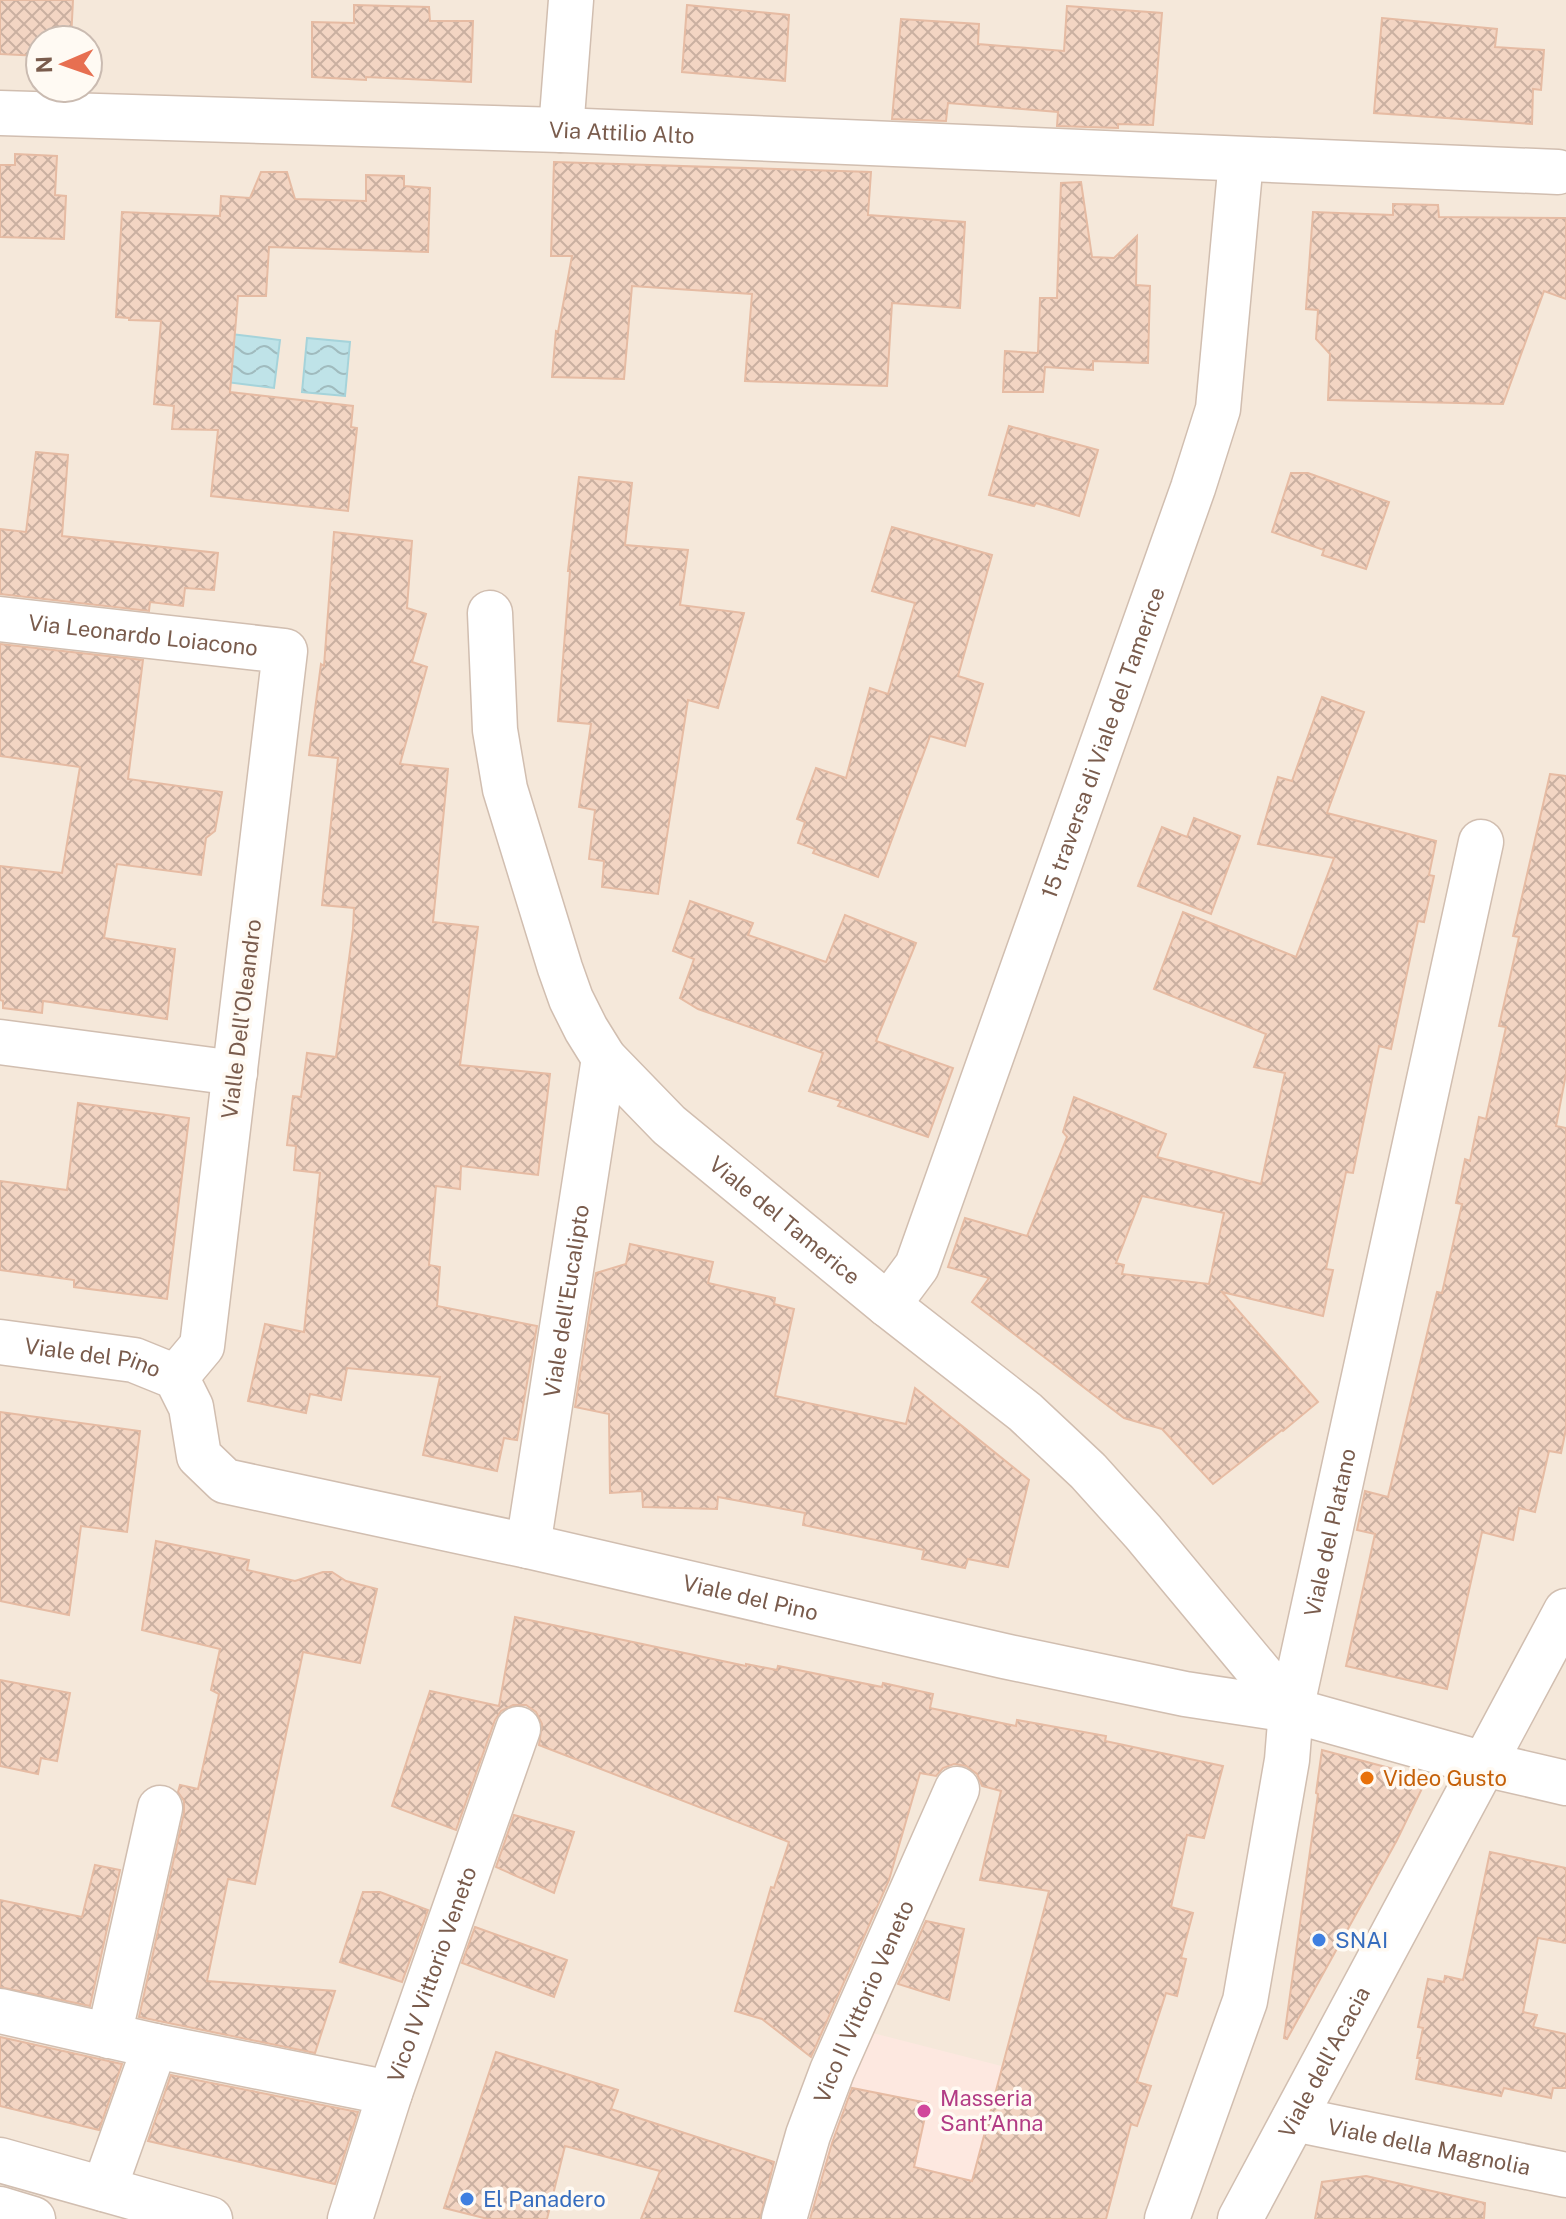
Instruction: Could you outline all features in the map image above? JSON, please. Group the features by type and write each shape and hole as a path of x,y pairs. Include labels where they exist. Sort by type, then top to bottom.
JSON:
{"street":[{"path":"561,130 571,0"},
{"name":"Via Attilio Alto","path":"0,113 561,130 1558,172"},
{"name":"15 traversa di Viale del Tamerice","path":"888,1305 917,1266 1193,488 1218,409 1241,160"},
{"name":"Viale del Tamerice","path":"490,613 495,730 505,789 560,968 581,1019 604,1058 669,1125 888,1305 1025,1412 1088,1471 1143,1532 1291,1710"},
{"name":"Via Leonardo Loiacono","path":"0,619 285,651"},
{"name":"Vialle Dell'Oleandro","path":"176,1377 202,1346 285,651"},
{"name":"Viale del Platano","path":"1167,2219 1245,2001 1287,1760 1291,1710 1481,842"},
{"path":"0,1042 235,1073"},
{"name":"Viale dell'Eucalipto","path":"528,1546 604,1058"},
{"name":"Viale del Pino","path":"0,1342 134,1360 176,1377 191,1407 199,1456 225,1481 528,1546 1004,1656 1185,1694 1291,1710 1484,1764 1566,1783"},
{"name":"Viale dell'Acacia","path":"1240,2219 1566,1611"},
{"name":"Vico IV Vittorio Veneto","path":"350,2219 390,2093 518,1729"},
{"name":"Vico II Vittorio Veneto","path":"784,2219 808,2135 832,2071 957,1789"},
{"path":"109,2036 160,1808"},
{"path":"0,2011 390,2093"},
{"path":"104,2189 155,2046"},
{"name":"Viale della Magnolia","path":"1294,2119 1566,2175"},
{"path":"0,2160 210,2219"},
{"path":"0,2209 33,2219"}],"shaded area":[{"path":"0,0 1566,0 1566,2219 0,2219"},
{"name":"Masseria Sant’Anna","path":"869,2032 1021,2071 977,2219 802,2219 822,2151"}],"water":[{"path":"206,331 280,340 274,388 202,379"},
{"path":"307,338 350,342 345,396 302,392"}],"building":[{"path":"0,0 73,0 72,24 24,24 24,55 0,54"},
{"path":"354,5 429,7 430,21 473,21 471,82 312,77 312,22 354,23"},
{"path":"687,5 789,15 785,81 682,72"},
{"path":"1067,6 1162,13 1153,125 1118,124 1118,128 1057,126 1058,112 948,103 946,121 892,119 901,19 979,24 978,44 1064,51"},
{"path":"1382,18 1497,29 1495,47 1544,50 1541,90 1533,89 1532,124 1374,113"},
{"path":"15,154 57,156 55,195 66,196 64,239 0,237 0,165 15,165"},
{"path":"554,162 871,172 868,215 965,222 960,308 892,303 887,386 745,381 752,294 632,286 624,379 552,377 556,331 572,256 551,256"},
{"path":"261,172 287,172 295,199 366,201 366,175 404,176 404,186 430,188 428,252 269,247 266,296 238,296 230,392 353,406 351,427 357,428 348,511 211,496 218,430 172,429 174,406 154,404 161,321 116,317 122,212 220,216 221,196 250,198"},
{"path":"1081,182 1092,257 1114,258 1137,236 1136,285 1150,286 1148,363 1093,361 1093,370 1045,367 1043,392 1003,392 1005,351 1038,353 1040,298 1057,298 1061,183"},
{"path":"1393,204 1438,205 1439,217 1566,218 1566,299 1544,291 1503,404 1328,400 1330,354 1316,339 1318,310 1306,309 1313,212 1393,215"},
{"path":"1009,426 1098,450 1079,516 1036,503 1034,506 989,495"},
{"path":"36,452 68,455 62,536 218,553 214,590 185,588 183,606 150,602 149,611 0,594 0,529 26,532"},
{"path":"1291,473 1308,473 1389,502 1366,569 1322,555 1324,550 1272,532"},
{"path":"579,477 632,483 625,545 688,550 680,605 744,613 718,708 688,700 658,894 602,887 604,861 589,859 595,810 579,807 591,724 558,721 568,571"},
{"path":"892,527 992,555 958,676 983,684 965,746 930,736 878,877 813,853 815,849 798,843 805,822 797,819 816,768 846,778 870,688 888,694 915,603 872,591"},
{"path":"334,532 412,541 407,608 426,614 412,662 427,667 400,764 448,769 433,922 478,927 460,1065 550,1074 538,1175 461,1166 460,1189 436,1186 429,1265 440,1267 437,1306 537,1326 517,1440 504,1438 497,1471 423,1455 440,1377 347,1368 341,1400 310,1394 306,1413 248,1401 265,1324 304,1332 320,1173 294,1170 296,1146 287,1145 293,1096 301,1097 307,1053 336,1057 353,929 354,908 322,905 338,758 309,755 321,664 324,666"},
{"path":"0,644 143,660 128,779 222,792 215,831 206,838 201,875 117,864 104,938 175,949 167,1019 43,1001 42,1013 3,1008 3,1001 0,1000 0,866 62,873 80,767 0,756"},
{"path":"1322,697 1364,712 1327,813 1436,841 1429,875 1434,876 1424,922 1418,921 1391,1049 1379,1046 1353,1173 1346,1172 1326,1269 1333,1270 1323,1316 1222,1292 1318,1402 1213,1484 1162,1429 1124,1418 972,1302 989,1278 948,1267 965,1218 1027,1236 1067,1137 1063,1132 1074,1097 1166,1134 1157,1157 1261,1184 1285,1073 1254,1067 1266,1034 1154,989 1183,912 1296,957 1334,858 1258,844 1278,777 1292,781","holes":["1142,1196 1224,1213 1209,1284 1122,1274 1124,1265 1116,1263"]},
{"path":"1550,774 1566,776 1566,1074 1556,1126 1566,1128 1566,1429 1561,1453 1549,1451 1535,1512 1519,1508 1513,1540 1482,1532 1447,1689 1346,1666 1375,1534 1357,1530 1365,1491 1388,1497 1437,1292 1442,1293 1462,1204 1456,1203 1465,1159 1470,1161 1479,1117 1486,1119 1506,1027 1499,1026 1519,937 1513,936"},
{"path":"1194,818 1240,836 1211,914 1138,886 1162,827 1187,837"},
{"path":"690,901 753,923 748,935 826,962 845,915 916,943 876,1041 953,1068 928,1137 838,1106 841,1101 809,1091 823,1053 698,1009 680,998 694,959 673,951"},
{"path":"78,1103 189,1118 167,1299 74,1287 74,1280 0,1270 0,1181 67,1190"},
{"path":"630,1244 713,1262 708,1283 775,1298 774,1304 794,1309 775,1396 906,1424 915,1388 1029,1480 1008,1567 968,1559 965,1568 922,1559 924,1550 803,1525 805,1513 718,1497 717,1509 643,1507 642,1491 610,1493 609,1414 575,1407 596,1273 626,1264"},
{"path":"0,1412 140,1431 127,1532 81,1526 69,1615 0,1601"},
{"path":"156,1541 249,1560 247,1570 295,1581 332,1572 346,1581 377,1589 360,1663 303,1652 255,1884 228,1879 207,1981 335,1991 315,2053 139,2017 184,1813 184,1801 178,1792 180,1785 198,1789 219,1694 211,1690 220,1649 142,1630"},
{"path":"515,1617 746,1666 777,1670 778,1666 882,1687 883,1683 933,1694 930,1708 1016,1726 1017,1720 1106,1736 1105,1741 1223,1766 1204,1838 1187,1835 1171,1907 1193,1913 1181,1958 1186,1959 1177,1996 1166,1993 1137,2082 1151,2086 1137,2126 1131,2124 1106,2219 810,2219 852,2088 928,2103 914,2167 972,2181 1049,1891 980,1880 1001,1791 982,1786 977,1774 966,1766 954,1764 943,1768 936,1776 920,1773 889,1880 811,2057 762,2019 735,2011 771,1887 774,1888 789,1842 539,1745 542,1724 536,1712 526,1705 513,1705 501,1711 495,1720 456,1830 392,1806 430,1691 499,1706"},
{"path":"0,1680 70,1693 57,1761 41,1758 38,1774 0,1766"},
{"path":"1322,1750 1427,1778 1397,1840 1287,2039 1284,2038"},
{"path":"514,1815 574,1832 554,1893 496,1867"},
{"path":"1490,1852 1566,1868 1566,1943 1538,1938 1523,2012 1537,2015 1533,2027 1566,2034 1566,2088 1553,2088 1551,2098 1504,2088 1501,2096 1416,2079 1423,2028 1418,2027 1428,1979 1444,1982 1445,1976 1463,1980"},
{"path":"95,1865 120,1870 90,2006 0,1987 0,1900 82,1917"},
{"path":"363,1892 380,1892 428,1910 402,1982 340,1962"},
{"path":"926,1921 964,1929 949,2000 898,1984"},
{"path":"475,1927 567,1960 554,1997 462,1963"},
{"path":"0,2037 122,2064 99,2130 0,2106"},
{"path":"496,2052 618,2090 611,2109 774,2162 760,2219 641,2219 660,2171 565,2146 547,2219 488,2219 444,2208"},
{"path":"171,2075 358,2112 335,2184 148,2141"},
{"path":"1366,2176 1485,2203 1484,2219 1315,2219 1322,2182"}],"place":[{"name":"Video Gusto","path":"1367,1778"},
{"name":"SNAI","path":"1319,1940"},
{"name":"Masseria Sant’Anna","path":"924,2111"},
{"name":"El Panadero","path":"467,2199"}]}
